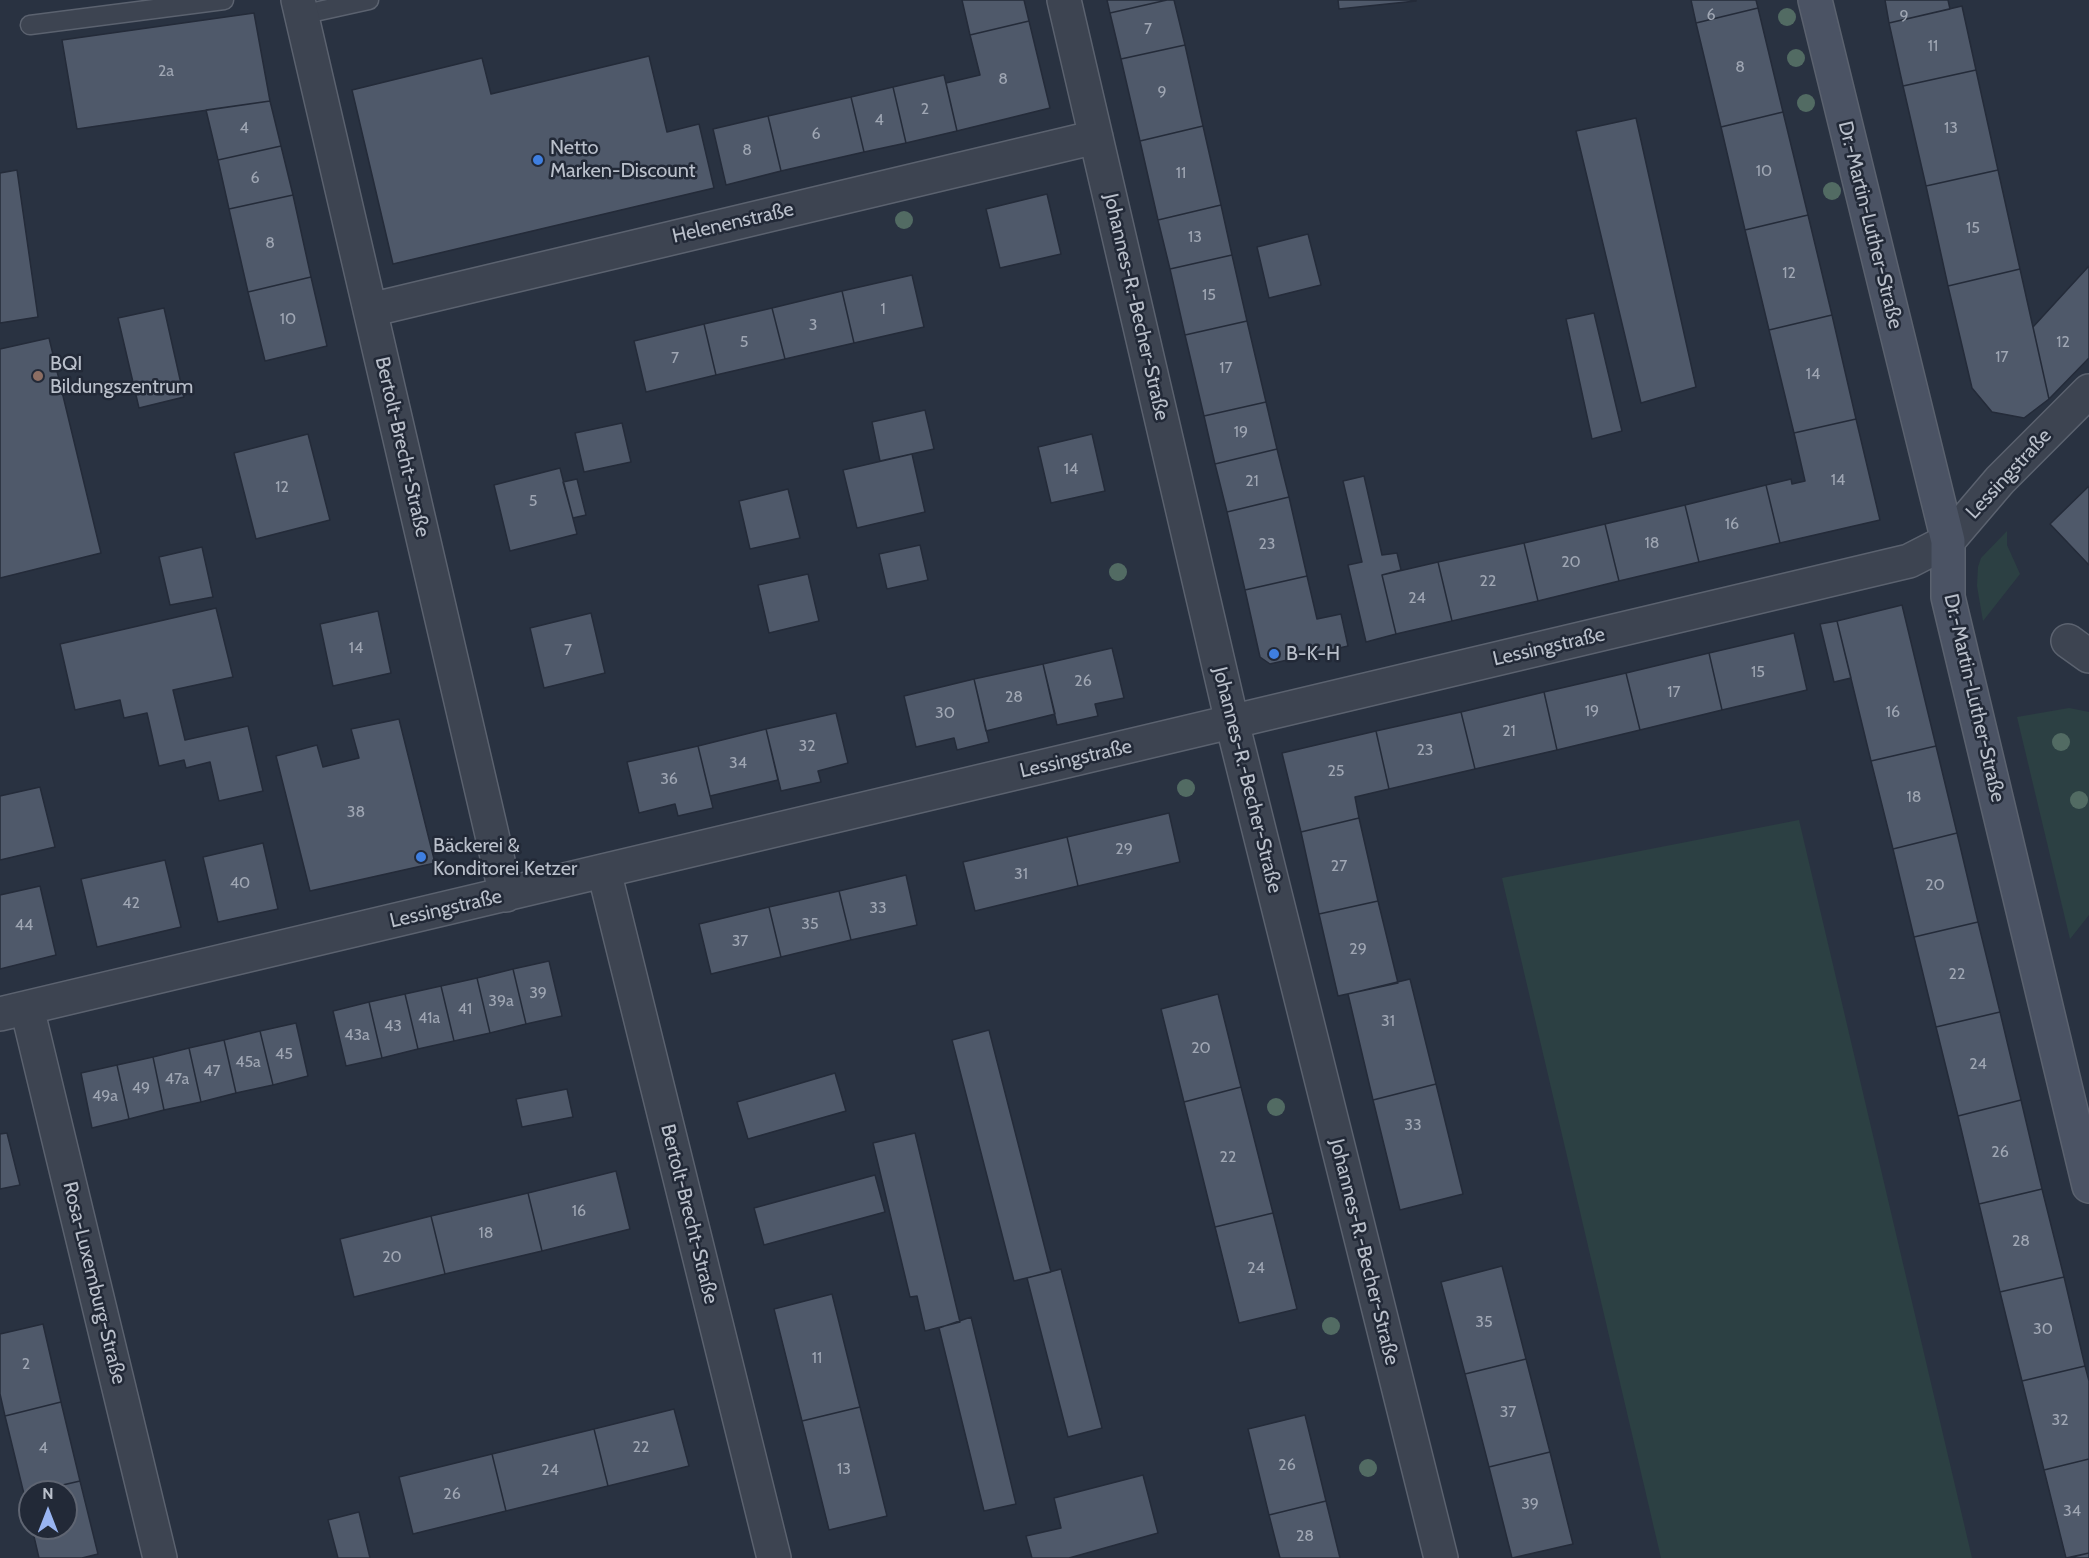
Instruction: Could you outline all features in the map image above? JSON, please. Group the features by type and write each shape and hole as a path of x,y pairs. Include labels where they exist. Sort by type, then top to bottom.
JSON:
{"street":[{"name":"Johannes-R.-Becher-Straße","path":"1064,0 1232,722 1441,1558"},
{"name":"Dr.-Martin-Luther-Straße","path":"1815,0 1948,541 1948,597 2089,1186"},
{"name":"Bertolt-Brecht-Straße","path":"299,8 506,895"},
{"name":"Helenenstraße","path":"370,310 1096,137"},
{"name":"Lessingstraße","path":"14,1011 1909,561 1948,541 2000,480 2089,391"},
{"name":"Bertolt-Brecht-Straße","path":"604,871 774,1558"},
{"name":"Rosa-Luxemburg-Straße","path":"14,1011 160,1558"}],"lane":[{"path":"30,25 224,0"},
{"path":"299,8 369,0"}],"green space":[{"path":"2007,531 2007,545 2020,574 1983,621 1977,586 1978,567 1981,558"},
{"path":"2069,708 2089,712 2089,915 2070,939 2017,717"},
{"path":"1799,820 1972,1558 1661,1558 1502,878"}],"building":[{"path":"962,0 1024,0 1029,21 970,35"},
{"path":"1107,0 1167,0 1110,13"},
{"path":"1174,0 1185,45 1121,59 1110,13"},
{"path":"1338,0 1416,0 1416,1 1339,9"},
{"path":"1691,0 1756,0 1758,8 1696,23"},
{"path":"1885,0 1948,0 1950,9 1889,23"},
{"path":"1962,6 1976,70 1903,86 1889,23"},
{"path":"1758,8 1783,112 1721,127 1696,23"},
{"path":"254,13 270,101 77,129 62,40"},
{"path":"1029,21 1050,108 957,131 946,83 980,75 970,35"},
{"path":"1185,45 1203,126 1140,141 1121,59"},
{"name":"Netto Marken-Discount","path":"649,56 667,132 699,124 714,188 393,264 352,90 482,58 491,94"},
{"path":"1976,70 1998,170 1926,186 1903,86"},
{"path":"944,75 957,131 906,143 893,87"},
{"path":"893,87 906,143 864,152 851,97"},
{"path":"851,97 864,152 781,171 768,116"},
{"path":"270,101 281,146 218,160 206,110"},
{"path":"1783,112 1808,215 1745,230 1721,127"},
{"path":"768,116 781,171 726,185 713,129"},
{"path":"1636,118 1696,387 1641,403 1576,131"},
{"path":"1203,126 1221,205 1158,220 1140,141"},
{"path":"281,146 293,195 229,209 218,160"},
{"path":"17,170 38,317 0,323 0,173"},
{"path":"1998,170 2020,269 1948,286 1926,186"},
{"path":"1047,194 1061,254 1000,268 986,209"},
{"path":"293,195 311,277 248,292 229,209"},
{"path":"1221,205 1232,255 1170,269 1158,220"},
{"path":"1808,215 1832,315 1769,330 1745,230"},
{"path":"1308,234 1321,285 1269,298 1257,247"},
{"path":"1232,255 1247,321 1185,335 1170,269"},
{"path":"2089,266 2089,358 2049,399 2033,327"},
{"path":"2020,269 2049,399 2024,418 1992,412 1972,388 1948,286"},
{"path":"912,275 924,327 854,343 842,291"},
{"path":"311,277 327,346 265,361 248,292"},
{"path":"842,291 854,343 785,359 772,308"},
{"path":"164,308 184,397 139,408 118,318"},
{"path":"772,308 785,359 716,375 704,324"},
{"path":"1594,313 1622,431 1592,439 1566,319"},
{"path":"1832,315 1856,419 1794,433 1769,330"},
{"path":"1247,321 1266,402 1204,416 1185,335"},
{"path":"704,324 716,375 646,392 634,341"},
{"path":"49,338 101,553 0,578 0,349"},
{"path":"1266,402 1277,449 1215,464 1204,416"},
{"path":"925,410 934,449 880,461 872,422"},
{"path":"1856,419 1880,520 1780,543 1766,485 1791,479 1792,484 1805,481 1794,433"},
{"path":"622,423 631,462 584,472 575,433"},
{"path":"308,434 330,520 256,539 234,453"},
{"path":"1092,434 1105,491 1051,503 1038,447"},
{"path":"1277,449 1289,497 1227,512 1215,464"},
{"path":"912,454 925,512 857,528 843,470"},
{"path":"560,468 577,534 510,551 494,485"},
{"path":"1364,476 1382,555 1397,553 1401,570 1382,575 1396,634 1366,642 1348,565 1362,562 1343,481"},
{"path":"577,479 586,515 573,518 563,482"},
{"path":"1766,485 1780,543 1699,562 1685,505"},
{"path":"2089,486 2089,565 2050,524"},
{"path":"788,489 800,538 750,549 739,501"},
{"path":"1289,497 1307,576 1245,590 1227,512"},
{"path":"1685,505 1699,562 1619,581 1605,524"},
{"path":"1605,524 1619,581 1538,601 1524,543"},
{"path":"1524,543 1538,601 1452,621 1438,562"},
{"path":"920,545 928,580 887,589 879,554"},
{"path":"202,547 213,597 170,605 159,557"},
{"path":"1438,562 1452,621 1396,634 1382,575"},
{"path":"808,574 819,621 769,633 758,585"},
{"path":"1307,576 1317,619 1341,614 1348,646 1270,664 1260,657 1245,590"},
{"path":"1902,605 1936,746 1871,761 1837,621"},
{"path":"216,608 233,677 173,690 185,740 248,726 263,791 219,801 210,762 186,768 184,760 159,766 147,713 124,718 120,700 75,710 60,644"},
{"path":"378,611 391,673 333,686 320,624"},
{"path":"591,613 605,673 544,688 530,628"},
{"path":"1837,621 1851,678 1834,682 1820,624"},
{"path":"1794,633 1807,690 1722,710 1709,653"},
{"path":"1112,648 1124,698 1095,704 1098,716 1057,725 1043,664"},
{"path":"1709,653 1722,710 1640,730 1626,673"},
{"path":"1043,664 1055,714 986,731 974,679"},
{"path":"1626,673 1640,730 1557,750 1544,692"},
{"path":"974,679 989,742 957,750 954,738 916,747 904,696"},
{"path":"1544,692 1557,750 1475,769 1461,712"},
{"path":"1461,712 1475,769 1389,789 1376,731"},
{"path":"836,713 848,763 818,771 821,782 781,791 766,729"},
{"path":"399,719 435,863 310,891 276,756 317,745 323,767 359,758 351,729"},
{"path":"766,729 778,780 710,796 698,746"},
{"path":"1376,731 1389,789 1355,797 1359,818 1301,832 1282,753"},
{"path":"698,746 713,808 678,816 675,804 639,813 627,762"},
{"path":"1936,746 1957,833 1893,849 1871,761"},
{"path":"40,787 55,847 0,860 0,796"},
{"path":"1169,813 1180,862 1078,886 1067,837"},
{"path":"1359,818 1378,901 1319,914 1301,832"},
{"path":"1957,833 1978,922 1914,937 1893,849"},
{"path":"1067,837 1078,886 975,911 963,862"},
{"path":"263,843 278,909 218,922 203,857"},
{"path":"165,860 181,927 97,947 81,879"},
{"path":"906,875 917,925 851,940 839,891"},
{"path":"40,886 56,955 0,969 0,895"},
{"path":"839,891 851,940 781,957 769,907"},
{"path":"1378,901 1398,983 1338,996 1319,914"},
{"path":"769,907 781,957 711,974 699,924"},
{"path":"1978,922 2000,1012 1936,1027 1914,937"},
{"path":"549,961 562,1016 526,1024 513,969"},
{"path":"513,969 526,1024 490,1033 477,978"},
{"path":"477,978 490,1033 454,1041 441,986"},
{"path":"1410,979 1436,1084 1373,1100 1348,994"},
{"path":"441,986 454,1041 418,1049 405,994"},
{"path":"405,994 418,1049 382,1058 369,1002"},
{"path":"1218,994 1241,1087 1184,1102 1161,1009"},
{"path":"369,1002 382,1058 346,1066 333,1011"},
{"path":"2000,1012 2021,1100 1958,1116 1936,1027"},
{"path":"296,1023 308,1076 273,1085 260,1031"},
{"path":"989,1030 1051,1272 1014,1281 952,1040"},
{"path":"260,1031 273,1085 236,1093 224,1040"},
{"path":"224,1040 236,1093 201,1102 189,1048"},
{"path":"189,1048 201,1102 164,1110 153,1057"},
{"path":"153,1057 164,1110 129,1119 117,1065"},
{"path":"117,1065 129,1119 92,1128 81,1073"},
{"path":"835,1073 846,1111 748,1139 737,1102"},
{"path":"1436,1084 1463,1194 1400,1210 1373,1100"},
{"path":"1241,1087 1273,1213 1215,1227 1184,1102"},
{"path":"567,1089 573,1117 522,1127 516,1099"},
{"path":"2021,1100 2042,1189 1979,1204 1958,1116"},
{"path":"7,1133 20,1185 0,1189 0,1134"},
{"path":"915,1133 960,1322 925,1331 917,1296 910,1297 873,1143"},
{"path":"616,1171 630,1229 542,1251 528,1193"},
{"path":"875,1175 885,1212 764,1245 754,1208"},
{"path":"2042,1189 2064,1277 2000,1292 1979,1204"},
{"path":"528,1193 542,1251 445,1274 431,1216"},
{"path":"1273,1213 1297,1309 1239,1323 1215,1227"},
{"path":"431,1216 445,1274 354,1297 340,1239"},
{"path":"1502,1266 1526,1359 1465,1374 1441,1282"},
{"path":"1061,1269 1102,1428 1068,1437 1027,1278"},
{"path":"2064,1277 2085,1366 2022,1381 2000,1292"},
{"path":"832,1294 860,1407 802,1421 774,1309"},
{"path":"971,1317 1016,1504 984,1511 939,1328"},
{"path":"43,1324 61,1402 5,1416 0,1394 0,1334"},
{"path":"1526,1359 1550,1452 1489,1467 1465,1374"},
{"path":"2085,1366 2089,1381 2089,1459 2044,1470 2022,1381"},
{"path":"61,1402 80,1481 21,1480 5,1416"},
{"path":"860,1407 887,1516 829,1530 802,1421"},
{"path":"674,1409 689,1466 608,1486 594,1429"},
{"path":"1305,1415 1326,1501 1269,1515 1248,1429"},
{"path":"594,1429 608,1486 506,1511 492,1454"},
{"path":"1550,1452 1573,1544 1512,1558 1489,1467"},
{"path":"492,1454 506,1511 413,1534 399,1477"},
{"path":"2089,1459 2089,1553 2066,1558 2044,1470"},
{"path":"1143,1475 1158,1533 1069,1558 1032,1558 1026,1536 1061,1528 1054,1498"},
{"path":"78,1481 80,1481 98,1554 82,1558 39,1558 35,1540 78,1540"},
{"path":"1326,1501 1340,1558 1280,1558 1269,1515"},
{"path":"359,1512 370,1558 338,1558 328,1520"},
{"path":"2089,1553 2089,1558 2069,1558"}],"place":[{"name":"Netto Marken-Discount","path":"538,160"},
{"name":"BQI Bildungszentrum","path":"38,376"},
{"name":"B-K-H","path":"1274,654"},
{"name":"Bäckerei & Konditorei Ketzer","path":"421,857"}]}
